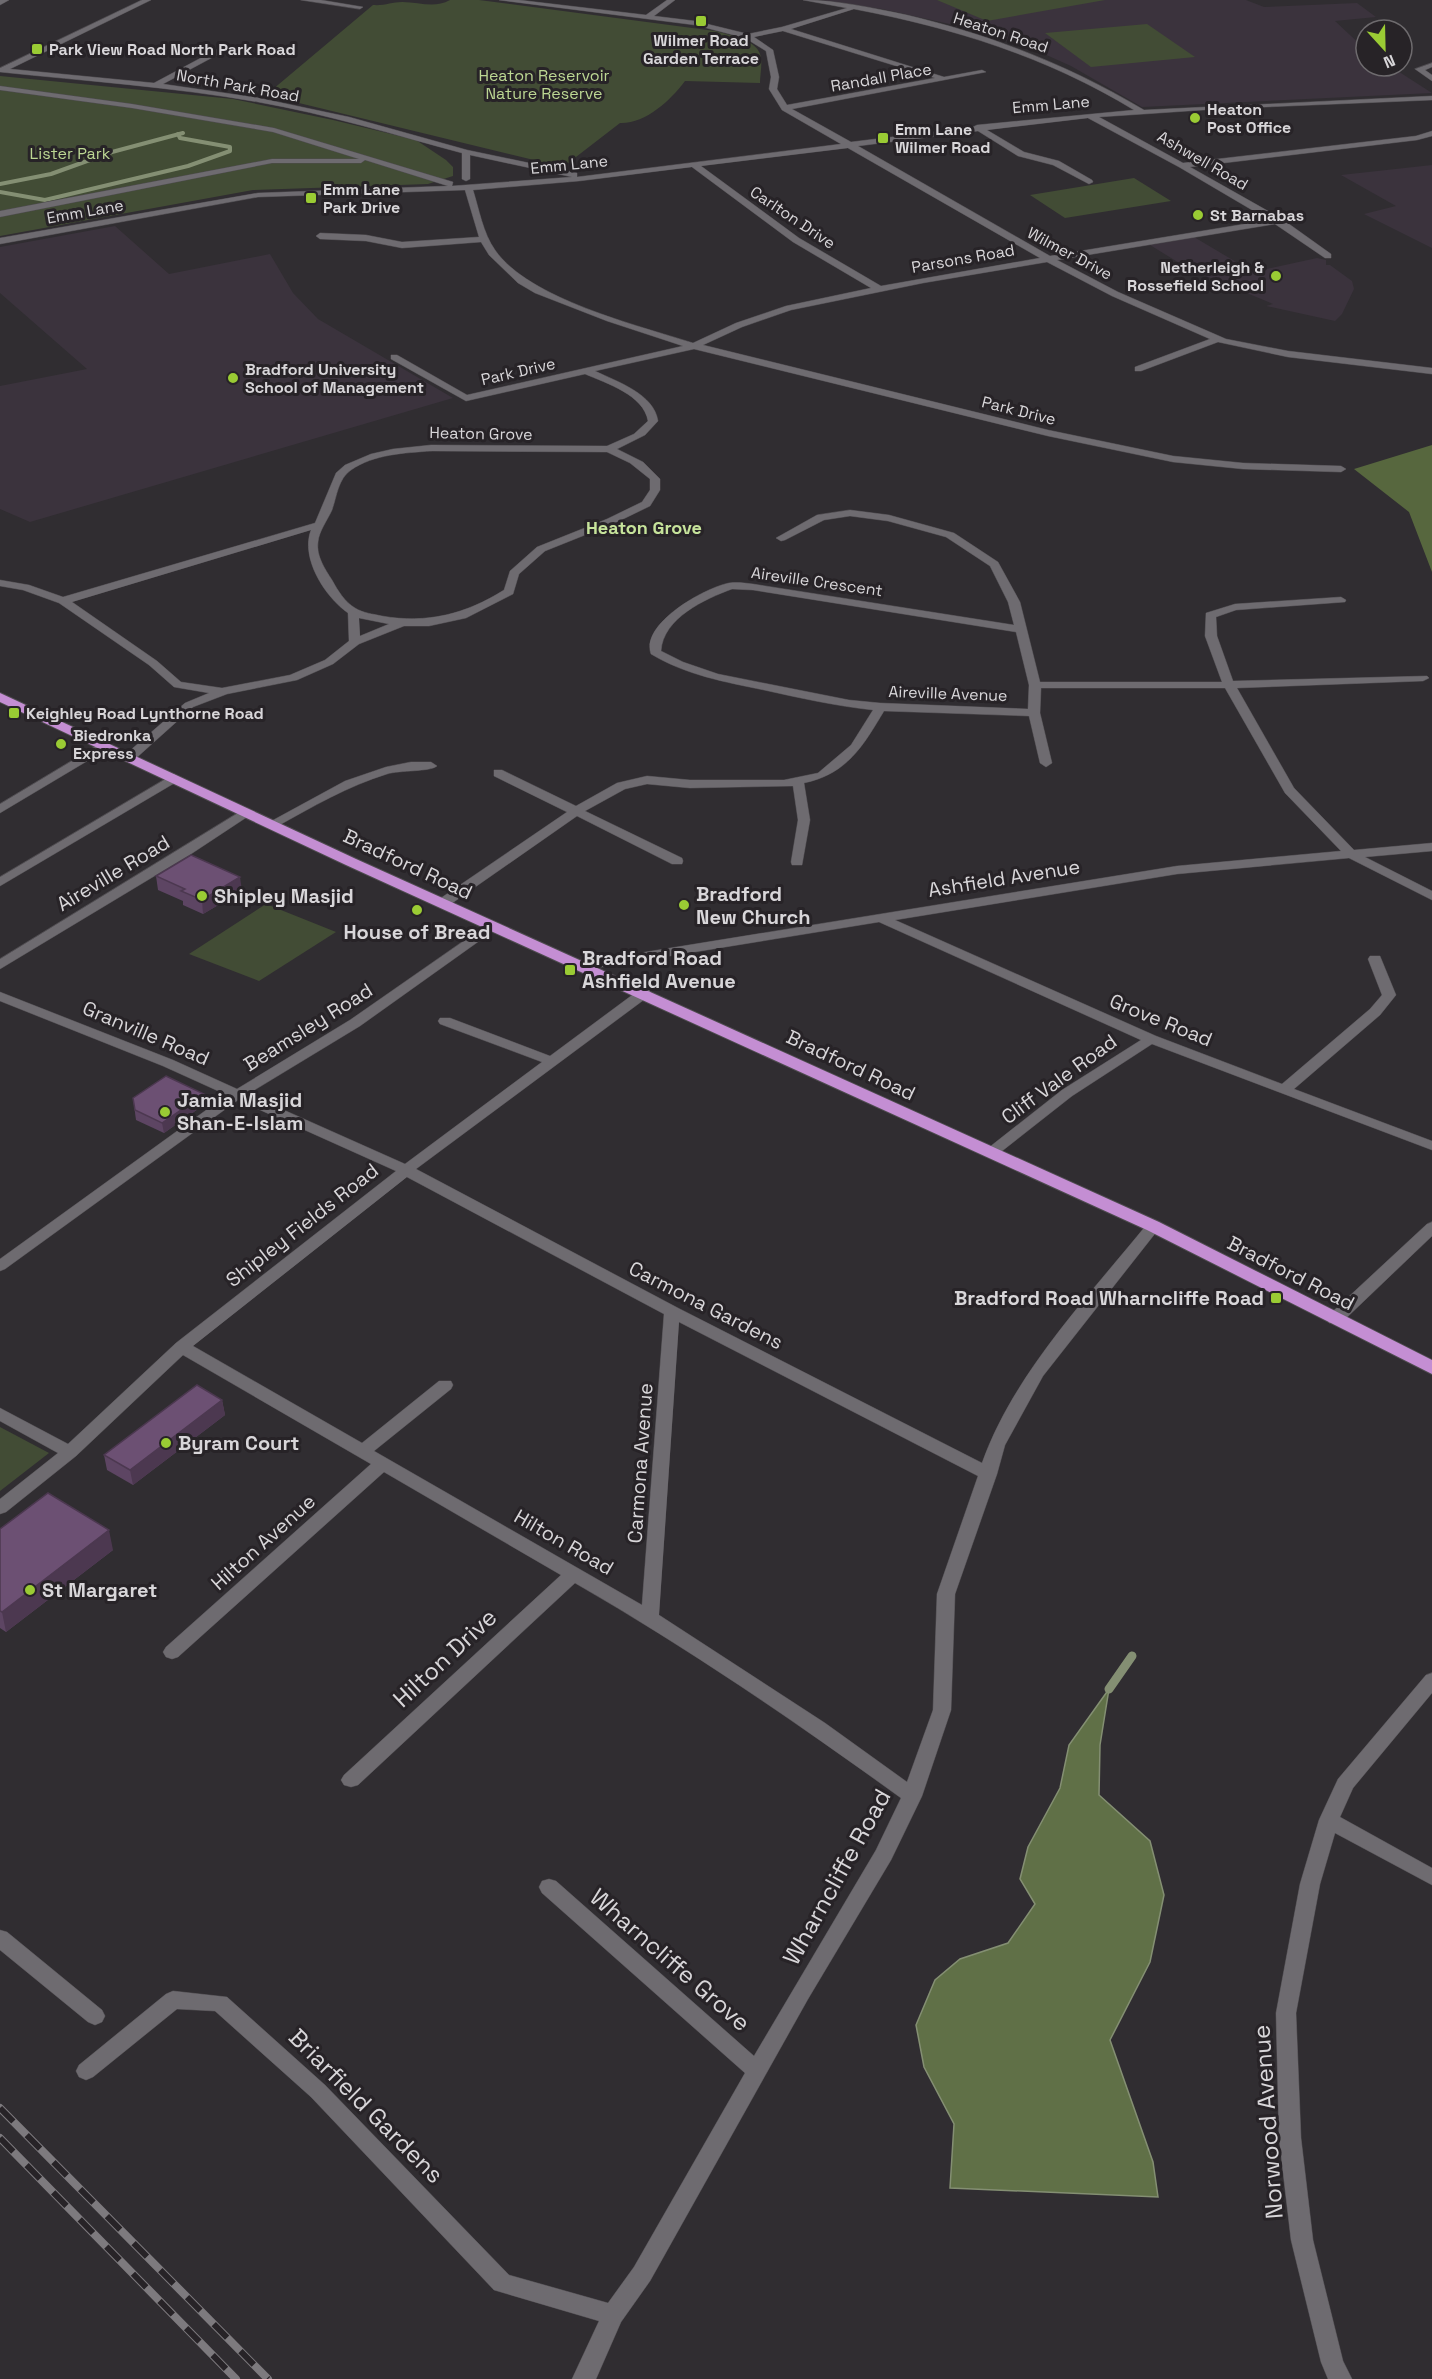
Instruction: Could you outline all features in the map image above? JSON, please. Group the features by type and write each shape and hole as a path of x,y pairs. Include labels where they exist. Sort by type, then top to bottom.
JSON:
{"highway":[{"name":"Bradford Road","path":"0,697 491,926 644,993 1153,1226 1432,1368"}],"street":[{"path":"0,3 6,0"},
{"path":"132,0 146,1"},
{"path":"304,0 360,7"},
{"path":"339,4 347,0"},
{"path":"502,0 695,23 748,36 769,50 775,77 773,89 785,108"},
{"path":"559,7 570,0"},
{"path":"648,17 672,0"},
{"name":"Heaton Road","path":"806,0 857,8 977,36 1031,54 1069,71 1142,112"},
{"path":"1,70 146,1"},
{"path":"748,36 783,29 857,8"},
{"path":"783,29 944,79"},
{"path":"155,85 225,47"},
{"path":"1432,65 1419,69 1432,80"},
{"name":"North Park Road","path":"1,70 155,85 260,100 336,116 466,152"},
{"name":"Randall Place","path":"785,108 982,72"},
{"path":"0,88 132,106 291,134 377,162 465,184"},
{"name":"Emm Lane","path":"0,242 258,195 579,179 850,146 978,127 1090,116 1432,98"},
{"path":"1415,99 1432,109"},
{"name":"Wilmer Drive","path":"785,108 1048,259 1115,294 1217,339 1288,354 1432,371"},
{"name":"Ashwell Road","path":"1090,116 1280,221 1328,256"},
{"path":"978,127 1021,154 1056,163 1089,182"},
{"path":"272,161 290,149 291,134"},
{"path":"1182,165 1417,138 1432,134"},
{"path":"466,152 571,174 579,179"},
{"name":"Park Drive","path":"466,152 465,184 484,240 492,253 508,271 538,291 610,319 694,346 1048,433 1173,459 1243,465 1341,469"},
{"path":"0,214 272,161 377,162"},
{"name":"Carlton Drive","path":"693,165 796,240 879,289"},
{"name":"Parsons Road","path":"694,346 739,325 789,308 879,289 1048,259 1280,221"},
{"path":"320,237 366,238 408,245 484,240"},
{"path":"1138,369 1217,339"},
{"name":"Park Drive","path":"393,357 466,398 694,346"},
{"name":"Heaton Grove","path":"587,371 638,397 651,410 652,419 648,429 608,449"},
{"name":"Heaton Grove","path":"130,757 189,705 224,691 293,678 329,662 355,642 399,624 450,620 485,608 509,592 514,573 541,549 611,521 646,504 655,490 655,479 645,467 608,449 575,448 508,450 449,447 419,449 373,457 342,471 334,483 322,524 313,541 318,566 331,588 353,612 399,624"},
{"path":"781,538 821,517 850,513 889,518 950,535 994,564 1014,602 1035,685"},
{"path":"63,601 322,524"},
{"path":"0,583 25,587 63,601 153,663 178,685 189,705"},
{"name":"Aireville Crescent","path":"880,706 840,703 714,676 673,664 656,652 656,639 672,618 706,594 731,586 753,587 1021,629"},
{"path":"1341,600 1235,607 1210,615 1211,636 1228,685 1289,790 1350,854 1432,896"},
{"path":"353,612 355,642"},
{"name":"Aireville Avenue","path":"443,903 575,812 621,786 647,780 784,784 822,776 856,747 880,706 1034,713 1035,685 1228,685 1423,678"},
{"name":"Heaton Grove","path":"178,685 224,691"},
{"path":"1034,713 1046,763"},
{"path":"0,810 105,745"},
{"path":"272,824 327,795 392,768 412,764 430,766"},
{"path":"498,773 678,861"},
{"path":"0,882 174,778"},
{"path":"797,862 804,820 798,781"},
{"name":"Aireville Road","path":"0,965 246,812"},
{"name":"Ashfield Avenue","path":"584,966 1177,870 1432,847"},
{"name":"Grove Road","path":"880,918 1150,1039 1432,1146"},
{"name":"Beamsley Road","path":"0,1266 236,1095 355,1023 491,926"},
{"path":"1284,1090 1374,1012 1389,995 1375,959"},
{"name":"Shipley Fields Road","path":"0,1508 70,1452 182,1347 406,1170 644,993"},
{"name":"Granville Road","path":"0,996 168,1063 406,1170"},
{"path":"445,1021 554,1062"},
{"name":"Cliff Vale Road","path":"992,1152 1067,1092 1150,1039"},
{"name":"Carmona Gardens","path":"406,1170 672,1312 989,1474"},
{"name":"Wharncliffe Road","path":"584,2379 613,2315 642,2274 757,2070 884,1854 912,1796 942,1710 946,1594 998,1445 1035,1373 1153,1226"},
{"path":"1335,1319 1432,1227"},
{"name":"Carmona Avenue","path":"650,1617 672,1312"},
{"name":"Hilton Road","path":"182,1347 650,1617 818,1728 912,1796"},
{"path":"362,1452 445,1385"},
{"path":"0,1414 70,1452"},
{"name":"Hilton Avenue","path":"172,1652 382,1464"},
{"name":"Hilton Drive","path":"351,1780 573,1574"},
{"name":"Norwood Avenue","path":"1340,2379 1332,2362 1302,2240 1290,2138 1286,2013 1310,1884 1329,1820 1345,1784 1432,1680"},
{"path":"1329,1820 1432,1877"},
{"name":"Wharncliffe Grove","path":"549,1887 757,2070"},
{"path":"0,1938 95,2016"},
{"name":"Briarfield Gardens","path":"86,2071 173,2000 220,2003 318,2091 502,2283 613,2315"}],"shaded area":[{"path":"820,0 1246,0 1264,7 1357,3 1376,17 1335,21 1354,39 1354,78 1409,78 1432,93 1142,107 1071,66 1033,49 963,27 882,9"},
{"path":"1432,165 1432,248 1364,214 1396,206 1341,175"},
{"name":"Bradford University School of Management","path":"115,226 169,274 270,254 293,293 318,319 453,398 30,522 0,509 0,386 87,369 0,293 0,247"},
{"name":"Netherleigh & Rossefield School","path":"1194,237 1253,272 1317,258 1326,260 1326,265 1330,265 1352,281 1354,289 1342,314 1335,321 1266,306 1273,304 1189,269 1150,245"},
{"path":"1432,445 1432,572 1409,512 1354,469"},
{"path":"1109,1689 1100,1745 1099,1795 1150,1841 1164,1895 1150,1962 1110,2040 1153,2162 1158,2197 950,2188 954,2124 924,2067 916,2025 935,1980 960,1959 1008,1943 1035,1904 1020,1879 1028,1847 1060,1788 1069,1745"}],"green space":[{"name":"Heaton Reservoir Nature Reserve","path":"450,0 479,0 727,34 747,41 757,49 761,61 760,83 685,81 656,110 639,120 620,123 563,167 266,95 373,5 402,2 433,5"},
{"path":"937,0 1105,0 987,21"},
{"path":"1147,24 1195,57 1091,67 1045,33"},
{"name":"Lister Park","path":"0,76 233,99 333,120 416,140 446,160 453,167 453,176 428,184 253,190 0,236"},
{"path":"1134,178 1171,201 1065,218 1030,195"},
{"path":"266,904 336,932 259,981 189,954"},
{"path":"0,1427 49,1453 0,1491"}],"building":[{"path":"191,855 240,877 202,900 181,891 185,889 156,876"},
{"name":"Jamia Masjid Shan-E-Islam","path":"166,1076 204,1094 162,1123 135,1110 133,1098"},
{"path":"197,1385 222,1400 130,1470 104,1455"},
{"name":"St Margaret","path":"48,1493 109,1530 2,1612 0,1611 0,1529"}],"waterway":[{"path":"178,134 183,133"},
{"path":"0,184 51,174 112,152 178,134"},
{"path":"0,192 45,200 188,166 230,151 230,147 180,138 178,134"},
{"path":"1109,1689 1132,1656"}],"railway":[{"path":"0,2108 268,2379"},
{"path":"0,2138 236,2379"}],"place":[{"name":"Wilmer Road Garden Terrace","path":"701,21"},
{"name":"Park View Road North Park Road","path":"37,49"},
{"name":"Heaton Post Office","path":"1195,118"},
{"name":"Emm Lane Wilmer Road","path":"883,138"},
{"name":"Emm Lane Park Drive","path":"311,198"},
{"name":"St Barnabas","path":"1198,215"},
{"name":"Netherleigh & Rossefield School","path":"1276,276"},
{"name":"Bradford University School of Management","path":"233,378"},
{"name":"Keighley Road Lynthorne Road","path":"14,713"},
{"name":"Biedronka Express","path":"61,744"},
{"name":"Shipley Masjid","path":"202,896"},
{"name":"Bradford New Church","path":"684,905"},
{"name":"House of Bread","path":"417,910"},
{"name":"Bradford Road Ashfield Avenue","path":"570,970"},
{"name":"Jamia Masjid Shan-E-Islam","path":"165,1112"},
{"name":"Bradford Road Wharncliffe Road","path":"1276,1298"},
{"name":"Byram Court","path":"166,1443"},
{"name":"St Margaret","path":"30,1590"}],"district":[{"name":"Heaton Grove","path":"644,528"}]}
